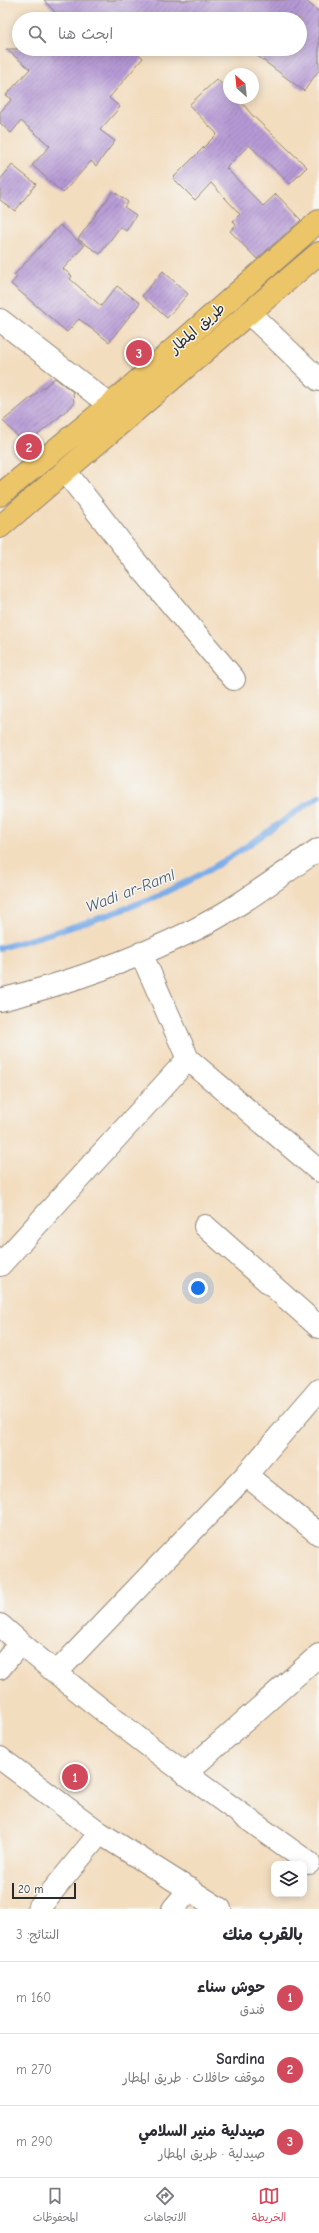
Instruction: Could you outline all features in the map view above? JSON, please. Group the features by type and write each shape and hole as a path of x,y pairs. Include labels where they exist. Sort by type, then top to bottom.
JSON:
{"main road":[{"name":"طريق المطار","path":"0,495 110,405 319,221"},
{"name":"طريق المطار","path":"0,527 66,472 319,253"}],"street":[{"path":"250,313 319,380"},
{"path":"0,320 127,419"},
{"path":"66,472 136,562 234,679"},
{"path":"1,998 64,982 141,953 195,929 242,902 319,849"},
{"path":"141,953 188,1059 319,1171"},
{"path":"0,1265 188,1059"},
{"path":"206,1226 319,1327"},
{"path":"57,1672 246,1474 319,1390"},
{"path":"246,1474 319,1534"},
{"path":"0,1625 111,1717 184,1774 309,1863"},
{"path":"0,1668 20,1643"},
{"path":"184,1774 319,1654"},
{"path":"0,1758 100,1833 220,1909"},
{"path":"38,1909 100,1833"},
{"path":"173,1909 190,1889"}],"building":[{"path":"44,0 305,0 319,12 319,70 304,91 257,56 307,56 307,12 55,12"},
{"path":"6,49 12,49 12,54"},
{"path":"14,56 141,56 143,58 109,98 120,107 100,130 115,141 96,166 91,161 63,193 32,165 50,146 21,121 11,133 0,123 0,112 12,99 6,95 30,69"},
{"path":"217,79 223,86 223,104 243,104 252,115 307,167 290,184 249,145 226,168 263,206 276,194 301,220 257,259 230,231 236,225 233,221 240,214 211,183 195,200 173,178 217,134 189,105"},
{"path":"12,165 36,184 15,211 0,200 0,180"},
{"path":"113,191 128,202 124,207 136,215 126,231 120,227 100,254 78,239"},
{"path":"60,225 84,246 63,269 72,276 70,279 101,306 117,286 140,303 109,342 79,319 67,332 11,284 17,277 14,275"},
{"path":"163,271 188,294 167,318 142,296"},
{"path":"55,378 73,392 74,404 26,445 3,421"}],"waterway":[{"name":"Wadi ar-Raml","path":"0,948 95,920 164,893 221,863 319,796"}],"place":[{"name":"صيدلية منير السلامي","path":"139,353"},
{"name":"Sardina","path":"29,447"},
{"name":"حوش سناء","path":"75,1777"}]}
